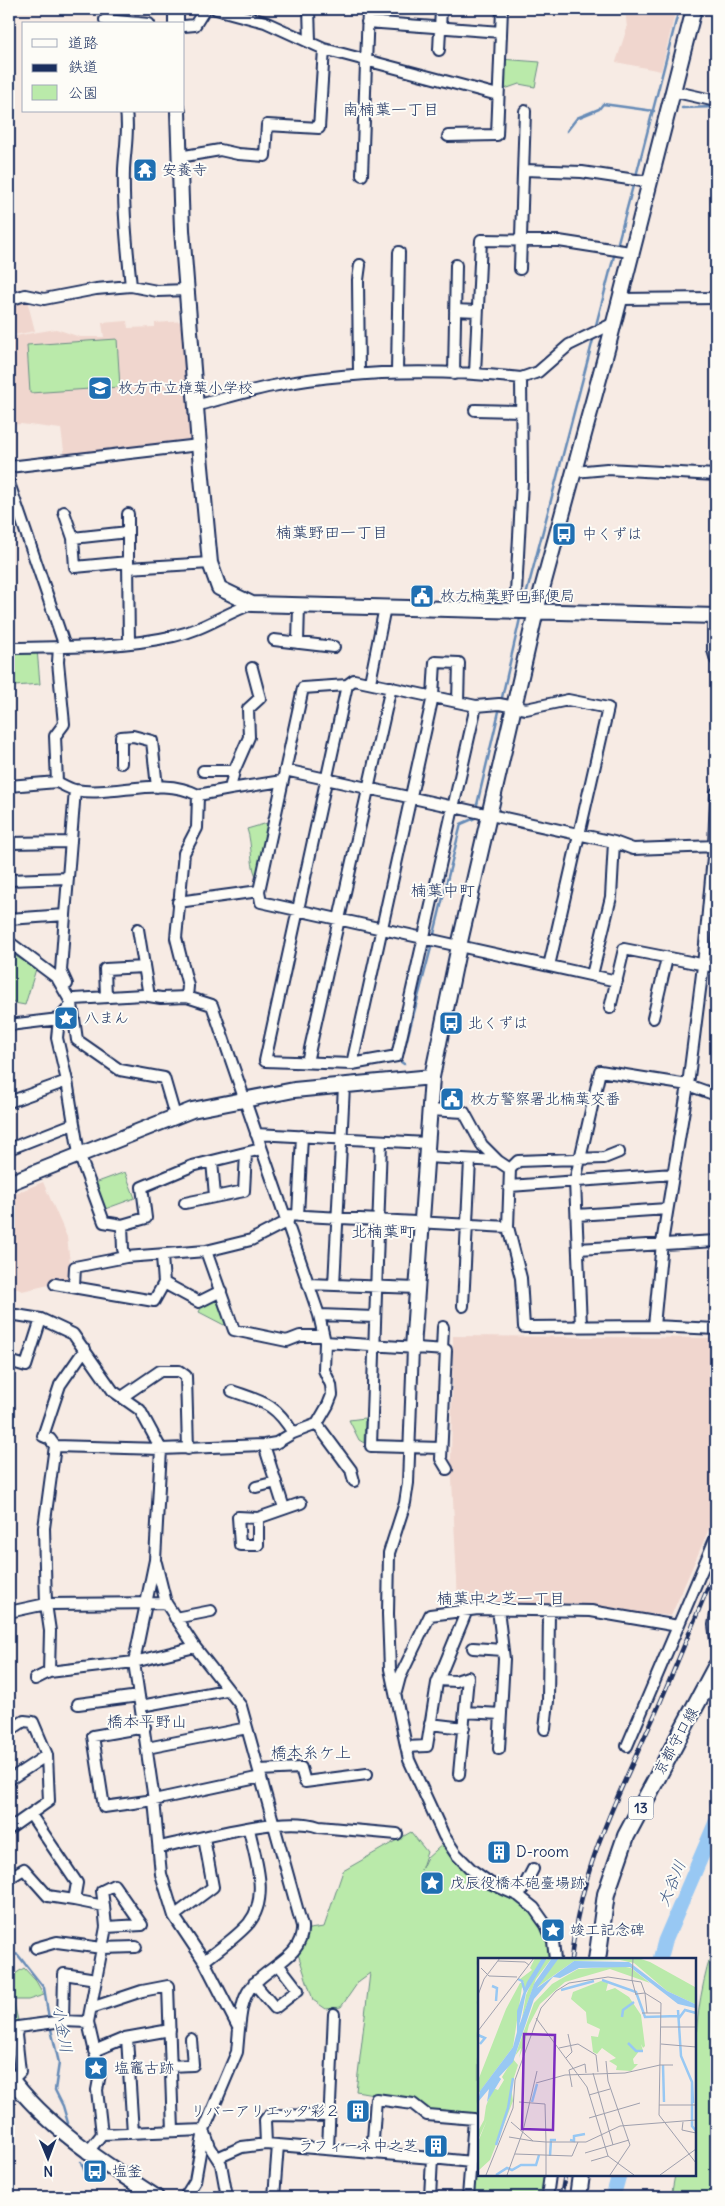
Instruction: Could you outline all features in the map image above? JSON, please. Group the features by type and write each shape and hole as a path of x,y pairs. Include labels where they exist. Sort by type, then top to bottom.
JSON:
{"main road":[{"name":"京都守口線","path":"597,1958 606,1894 626,1836 716,1667"},
{"path":"578,2197 581,2176"}],"street":[{"path":"104,9 106,22"},
{"path":"176,9 176,22"},
{"path":"185,26 194,25 205,9"},
{"path":"216,9 265,22 324,49 498,95"},
{"path":"309,9 310,41"},
{"path":"362,175 368,9"},
{"path":"439,50 440,9"},
{"path":"448,136 497,135 502,9"},
{"path":"555,1958 553,1941 546,1925 534,1908 519,1896 490,1883 472,1870 456,1854 424,1794 409,1760 390,1669 389,1554 406,1496 413,1348 432,1077 459,946 536,611 694,9"},
{"path":"367,22 501,32"},
{"path":"179,156 220,150 238,154 266,156 267,125 319,128 324,49"},
{"path":"672,91 716,100"},
{"path":"520,269 525,111"},
{"path":"126,112 128,126 124,169 131,286"},
{"path":"178,112 182,230 188,290 195,406 210,563 219,588 252,604"},
{"path":"524,170 582,172 649,182"},
{"path":"475,374 480,240 559,241 630,252"},
{"path":"397,372 399,252"},
{"path":"359,374 358,280 360,265"},
{"path":"454,374 456,265"},
{"path":"9,300 26,295 44,299 96,289 131,286 157,291 188,290"},
{"path":"619,299 716,298"},
{"path":"456,310 477,311"},
{"path":"195,406 274,386 359,374 397,372 475,374 521,378 538,372 569,345 612,324"},
{"path":"515,611 522,481 521,378"},
{"path":"475,410 521,411"},
{"path":"9,467 199,445"},
{"path":"574,472 608,470 716,476"},
{"path":"9,483 62,647 58,662 64,724 55,736 58,782"},
{"path":"64,512 73,538 75,567 210,563"},
{"path":"128,514 129,642"},
{"path":"73,538 128,532"},
{"path":"9,648 62,647 129,642 175,636 204,628 228,613 252,604 715,616 713,650 716,660"},
{"path":"298,643 299,605"},
{"path":"370,682 385,607"},
{"path":"274,640 334,647"},
{"path":"352,1064 433,696 435,662 459,662 458,702"},
{"path":"230,789 234,771 249,737 248,709 260,698 252,668"},
{"path":"476,706 397,1056 352,1064 266,1061 347,686 354,680 476,706 499,704 526,709 568,700 608,708 549,966"},
{"path":"347,686 303,688 259,891 261,902 616,981"},
{"path":"307,1062 391,687"},
{"path":"121,763 121,737 133,736 152,741 157,787"},
{"path":"285,770 580,834 614,842 633,849 715,846"},
{"path":"203,771 234,771"},
{"path":"9,786 58,782 75,790 157,787 186,789 198,795 282,780"},
{"path":"75,790 60,971 74,994 76,1040 120,1070 164,1078 174,1116"},
{"path":"654,1326 662,1243 688,1085 703,966 715,846 716,793"},
{"path":"187,997 188,986 176,938 184,854 197,828 198,795"},
{"path":"9,844 71,842"},
{"path":"592,976 611,897 614,842"},
{"path":"9,880 68,878"},
{"path":"178,902 259,891"},
{"path":"9,919 66,915"},
{"path":"138,929 149,996"},
{"path":"9,942 57,978 73,1002"},
{"path":"610,1008 624,950 716,967"},
{"path":"653,1018 667,958"},
{"path":"106,996 105,969 144,967"},
{"path":"55,1446 188,1449 276,1443 293,1433 317,1424 332,1394 331,1385 324,1370 324,1339 318,1315 287,1218 212,1005 187,997 106,996 73,1002 59,1019 57,1038 67,1081 79,1154 104,1222 122,1225 146,1218 142,1187 192,1166 262,1149"},
{"path":"9,1025 59,1019"},
{"path":"582,1326 575,1181 600,1071 688,1085 716,1095"},
{"path":"9,1184 174,1116 244,1098 294,1090 432,1077"},
{"path":"9,1102 67,1081"},
{"path":"334,1285 344,1086"},
{"path":"430,1110 464,1112 482,1145 498,1161 510,1169"},
{"path":"9,1149 73,1124"},
{"path":"256,1134 381,1140 470,1160 498,1161"},
{"path":"298,1216 302,1136"},
{"path":"381,1140 371,1446 441,1448"},
{"path":"185,1203 244,1191 246,1152"},
{"path":"619,1152 604,1158 518,1161 510,1169 508,1227 522,1278 524,1326 716,1328"},
{"path":"463,1306 470,1160"},
{"path":"212,1161 214,1196"},
{"path":"510,1186 673,1174"},
{"path":"577,1215 667,1209"},
{"path":"74,1286 75,1266 126,1258 206,1251 251,1240 287,1218 298,1216 508,1227"},
{"path":"122,1225 123,1249 126,1258"},
{"path":"578,1249 716,1241"},
{"path":"206,1251 234,1330 287,1341 300,1336 374,1345 446,1350 441,1459 447,1469"},
{"path":"55,1284 154,1301 164,1283 162,1256"},
{"path":"164,1283 199,1302 221,1290"},
{"path":"308,1284 417,1288"},
{"path":"9,1316 16,1315 41,1319 74,1334 114,1391 140,1410 161,1449 155,1560 134,1662 145,1727 160,1847 161,1874 174,1916 204,1961 239,2028"},
{"path":"318,1315 375,1316"},
{"path":"9,1361 26,1366 41,1319"},
{"path":"442,1350 443,1327"},
{"path":"49,1672 50,1631 46,1604 44,1528 55,1446 50,1439 43,1436 60,1385 85,1350"},
{"path":"122,1397 160,1371 179,1371 186,1376 188,1449"},
{"path":"232,1391 266,1404 282,1414 293,1433"},
{"path":"317,1424 351,1470 354,1481"},
{"path":"264,1445 284,1508"},
{"path":"256,1487 276,1482"},
{"path":"258,1518 301,1503"},
{"path":"627,1746 716,1537"},
{"path":"155,1560 166,1603 226,1690 241,1706 302,1926 303,1936 298,1948 254,1983 242,2005 238,2052 204,2130 195,2181 185,2197"},
{"path":"9,1612 46,1604 166,1603"},
{"path":"395,1696 400,1677 430,1615 467,1610 498,1609 591,1611 678,1626"},
{"path":"498,1609 503,1650 499,1749"},
{"path":"406,1747 427,1746 438,1680 467,1610"},
{"path":"175,1618 211,1611"},
{"path":"545,1730 548,1701 549,1611"},
{"path":"716,1614 714,1625 716,1641"},
{"path":"35,1679 49,1672 134,1662 195,1647"},
{"path":"473,1648 503,1650"},
{"path":"438,1680 456,1681 468,1677 459,1774"},
{"path":"78,1704 140,1701 226,1690"},
{"path":"465,1712 501,1714"},
{"path":"9,1731 24,1722 33,1722 47,1755 49,1801 9,1829"},
{"path":"430,1724 464,1728"},
{"path":"145,1727 93,1736 104,1807 154,1800 260,1774 301,1768 305,1782 367,1774"},
{"path":"147,1748 246,1728"},
{"path":"9,1780 47,1755"},
{"path":"31,1815 77,1883 74,1900"},
{"path":"160,1847 273,1824 310,1824 319,1827 397,1834"},
{"path":"204,1961 249,1923 259,1904 260,1888 250,1829"},
{"path":"174,1916 212,1887 204,1838"},
{"path":"9,1878 24,1869 48,1896 104,1906"},
{"path":"519,1896 533,1869"},
{"path":"87,2153 102,2134 97,2090 100,2074 88,2022 106,1927 102,1891 114,1885 142,1925 106,1927"},
{"path":"36,1948 57,1942 102,1948 136,1947"},
{"path":"254,1983 275,2008 298,1990 278,1964"},
{"path":"63,2021 64,1974 96,1978"},
{"path":"91,2008 142,1991 168,1986 173,2131"},
{"path":"328,2148 334,2014"},
{"path":"88,2022 63,2021 18,2026 16,2035 20,2072 10,2078 53,2124 87,2153 156,2197"},
{"path":"94,2051 127,2038 170,2030"},
{"path":"127,2038 133,2133"},
{"path":"170,2066 193,2066 191,2039"},
{"path":"372,2153 376,2100 413,2104 427,2115 474,2119 468,2197"},
{"path":"266,2144 265,2120 268,2115 330,2116"},
{"path":"102,2134 204,2130"},
{"path":"204,2130 210,2147 221,2164 227,2197"},
{"path":"217,2158 242,2147 266,2144 471,2162"},
{"path":"274,2197 278,2145"},
{"path":"430,2197 432,2158"},
{"path":"547,2197 550,2176"}],"shaded area":[{"path":"625,9 676,9 661,71 616,62 627,28"},
{"path":"27,300 35,331 9,336 9,304"},
{"name":"枚方市立樟葉小学校","path":"127,321 128,328 155,327 155,323 185,321 195,443 65,458 61,429 21,424 9,425 9,337 56,329 80,337 104,337 102,323"},
{"path":"43,1182 67,1237 72,1280 22,1291 9,1285 9,1196"},
{"path":"453,1336 716,1338 716,1513 671,1616 572,1606 458,1602 451,1459"}],"green space":[{"path":"500,59 540,62 535,87 519,84 499,91"},
{"path":"117,339 120,387 30,393 27,345"},
{"path":"37,649 40,684 15,686 12,652"},
{"path":"271,822 259,881 252,863 247,829"},
{"path":"9,952 36,969 25,1005 9,1002"},
{"path":"125,1172 135,1198 105,1209 95,1183"},
{"path":"220,1297 228,1322 224,1325 199,1312 203,1304"},
{"path":"365,1418 364,1443 359,1440 349,1420"},
{"path":"411,1832 427,1852 421,1870 426,1859 444,1843 468,1872 488,1886 526,1906 542,1927 552,1958 478,1958 478,2115 427,2111 414,2101 356,2091 370,1973 359,1981 341,2007 326,2009 313,2000 298,1954 309,1929 324,1927 343,1871"},
{"path":"716,1940 716,2197 671,2197 675,2176 695,2176 695,2046 701,1997 707,1968"},
{"path":"24,1968 36,1981 44,1995 28,2000 13,2000 18,2020 13,2022 9,2010 9,1978"},
{"path":"478,2138 478,2176 545,2176 542,2197 477,2197 473,2191"}],"waterway":[{"path":"636,176 679,9"},
{"path":"567,131 577,118 599,109 603,104 654,111"},
{"path":"682,108 716,107"},
{"path":"617,246 634,182"},
{"path":"595,329 615,252"},
{"path":"523,607 594,336"},
{"path":"501,702 521,614"},
{"path":"476,809 500,707"},
{"path":"433,938 461,824 475,818 475,814"},
{"path":"404,1064 401,1062 432,944"},
{"name":"大谷川","path":"661,1958 665,1941 716,1822"},
{"name":"小金川","path":"9,1952 18,1955 44,1988 49,2019"},
{"name":"小金川","path":"50,2025 59,2063 55,2090 63,2106 68,2123"},
{"name":"小金川","path":"81,2162 85,2172 99,2179"},
{"name":"大谷川","path":"613,2197 619,2176"}],"railway":[{"path":"571,1958 583,1894 603,1833 664,1694 716,1568"},
{"path":"561,2197 565,2176"}],"place":[{"name":"安養寺","path":"145,170"},
{"name":"枚方市立樟葉小学校","path":"100,388"},
{"name":"中くずは","path":"564,534"},
{"name":"枚方楠葉野田郵便局","path":"422,596"},
{"name":"八まん","path":"66,1018"},
{"name":"北くずは","path":"451,1023"},
{"name":"枚方警察署北楠葉交番","path":"452,1099"},
{"name":"D-room","path":"499,1852"},
{"name":"戊辰役橋本砲臺場跡","path":"432,1883"},
{"name":"竣工記念碑","path":"553,1930"},
{"name":"塩竈古跡","path":"96,2068"},
{"name":"リバーアリエッタ彩２","path":"358,2111"},
{"name":"ラフィーネ中之芝","path":"436,2146"},
{"name":"塩釜","path":"95,2171"}],"district":[{"name":"南楠葉一丁目","path":"391,109"},
{"name":"楠葉野田一丁目","path":"332,532"},
{"name":"楠葉中町","path":"443,890"},
{"name":"北楠葉町","path":"383,1231"},
{"name":"楠葉中之芝一丁目","path":"501,1598"},
{"name":"橋本平野山","path":"147,1721"},
{"name":"橋本糸ケ上","path":"311,1752"}]}
